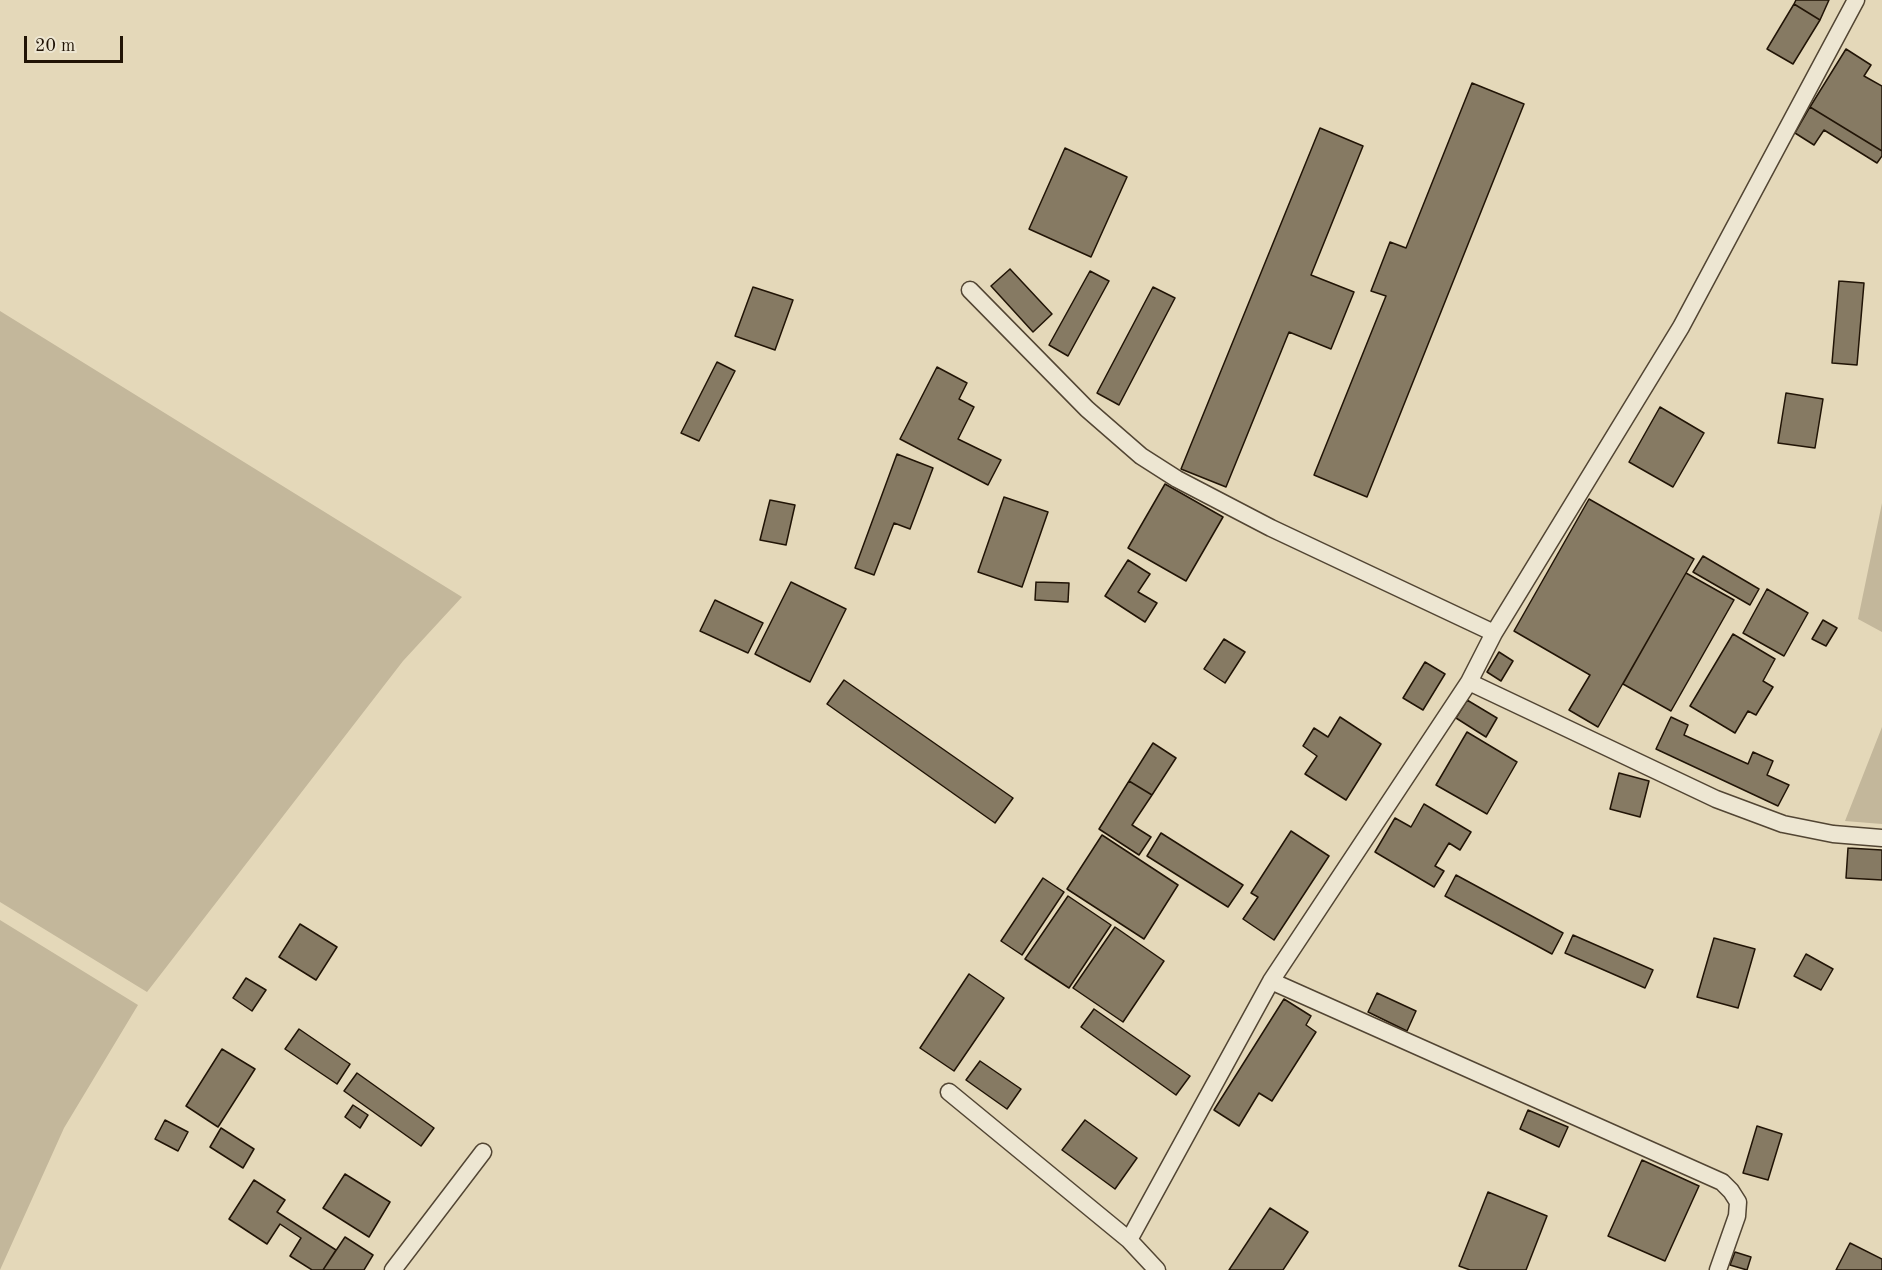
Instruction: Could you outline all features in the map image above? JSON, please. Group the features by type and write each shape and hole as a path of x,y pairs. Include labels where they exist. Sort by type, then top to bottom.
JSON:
{"lane":[{"path":"1129,1240 1271,981 1469,682 1494,633 1681,327 1856,0"},
{"path":"970,290 1087,409 1142,456 1177,479 1271,528 1494,633"},
{"path":"1469,682 1716,799 1783,824 1833,834 1882,838"},
{"path":"1271,981 1722,1182 1738,1202 1737,1216 1718,1270"},
{"path":"949,1092 1129,1240 1157,1270"},
{"path":"393,1270 483,1152"}],"shaded area":[{"path":"0,311 462,597 403,661 147,992 0,902"},
{"path":"1882,503 1882,632 1858,619"},
{"path":"1882,727 1882,824 1845,821"},
{"path":"0,920 138,1005 64,1128 0,1270"}],"building":[{"path":"1796,0 1829,0 1820,20 1794,4"},
{"path":"1794,4 1820,20 1793,64 1767,49"},
{"path":"1846,49 1871,65 1864,76 1882,86 1882,151 1810,107"},
{"path":"1472,83 1524,104 1367,497 1314,475 1386,296 1371,291 1390,242 1406,248"},
{"path":"1810,107 1882,151 1882,156 1877,163 1824,130 1814,145 1795,133"},
{"path":"1320,128 1363,146 1311,275 1354,292 1331,349 1289,332 1226,487 1181,469"},
{"path":"1065,148 1127,177 1091,257 1029,229"},
{"path":"1010,269 1052,314 1033,332 991,286"},
{"path":"1090,271 1109,281 1068,356 1049,345"},
{"path":"1839,281 1864,283 1857,365 1832,363"},
{"path":"753,287 793,300 775,350 735,336"},
{"path":"1153,287 1175,298 1119,405 1097,393"},
{"path":"717,362 735,371 699,441 681,433"},
{"path":"937,367 967,383 959,399 974,407 958,439 1001,460 988,485 900,439"},
{"path":"1786,393 1823,399 1815,448 1778,443"},
{"path":"1660,407 1704,433 1673,487 1629,462"},
{"path":"897,454 933,468 910,529 894,523 874,575 855,568"},
{"path":"1165,484 1223,517 1186,581 1128,548"},
{"path":"1004,497 1048,512 1022,587 978,572"},
{"path":"1589,499 1694,559 1598,727 1569,710 1590,675 1514,631"},
{"path":"770,500 795,505 786,545 760,540"},
{"path":"1703,556 1759,589 1750,605 1693,572"},
{"path":"1128,560 1150,574 1138,592 1157,603 1145,622 1105,596"},
{"path":"1686,573 1734,600 1671,711 1623,684"},
{"path":"791,582 846,609 810,682 755,654"},
{"path":"1036,582 1069,583 1068,602 1035,600"},
{"path":"1767,589 1808,613 1784,656 1743,633"},
{"path":"715,600 763,623 748,653 700,631"},
{"path":"1823,620 1837,628 1826,646 1812,639"},
{"path":"1733,634 1775,659 1763,681 1773,687 1756,715 1748,711 1735,733 1690,706"},
{"path":"1224,639 1245,652 1225,683 1204,669"},
{"path":"1499,652 1513,661 1501,681 1487,672"},
{"path":"1425,662 1445,674 1423,710 1403,698"},
{"path":"844,680 1013,798 995,823 827,704"},
{"path":"1467,700 1497,718 1486,737 1456,718"},
{"path":"1340,717 1381,744 1346,800 1305,774 1317,756 1303,746 1314,728 1328,737"},
{"path":"1671,717 1688,725 1684,735 1748,764 1753,752 1773,761 1767,775 1789,785 1778,806 1656,749"},
{"path":"1467,732 1517,762 1487,814 1436,785"},
{"path":"1153,743 1176,758 1152,795 1129,781"},
{"path":"1619,773 1649,781 1640,817 1610,809"},
{"path":"1129,781 1152,795 1132,825 1151,837 1139,855 1099,829"},
{"path":"1424,804 1471,832 1460,850 1449,843 1435,866 1444,871 1434,887 1375,852 1395,818 1411,827"},
{"path":"1291,831 1329,856 1274,940 1243,919 1258,897 1251,893"},
{"path":"1161,833 1243,885 1228,907 1147,856"},
{"path":"1102,835 1178,885 1144,939 1067,889"},
{"path":"1848,848 1882,850 1882,880 1846,878"},
{"path":"1456,875 1563,933 1552,954 1445,896"},
{"path":"1043,878 1064,892 1022,955 1001,941"},
{"path":"1068,896 1111,925 1069,988 1025,959"},
{"path":"300,924 337,947 316,980 279,957"},
{"path":"1115,927 1164,961 1123,1022 1073,988"},
{"path":"1573,935 1653,970 1645,988 1565,953"},
{"path":"1714,938 1755,949 1738,1008 1697,997"},
{"path":"1806,954 1833,969 1821,990 1794,976"},
{"path":"969,974 1004,998 954,1071 920,1048"},
{"path":"246,978 266,990 252,1011 233,998"},
{"path":"1377,993 1416,1011 1407,1031 1368,1012"},
{"path":"1284,999 1311,1016 1306,1025 1316,1032 1272,1101 1259,1093 1239,1126 1214,1110"},
{"path":"1094,1009 1190,1076 1176,1095 1081,1027"},
{"path":"299,1029 350,1064 337,1084 285,1049"},
{"path":"222,1049 255,1069 218,1127 186,1106"},
{"path":"980,1061 1021,1089 1007,1109 966,1080"},
{"path":"357,1073 434,1128 421,1146 344,1091"},
{"path":"353,1105 368,1115 360,1128 345,1117"},
{"path":"1528,1110 1568,1127 1559,1147 1520,1129"},
{"path":"165,1120 188,1132 178,1151 155,1139"},
{"path":"1085,1120 1137,1158 1115,1189 1062,1150"},
{"path":"1757,1126 1782,1134 1768,1180 1743,1173"},
{"path":"221,1128 254,1149 243,1168 210,1147"},
{"path":"1642,1160 1699,1186 1665,1261 1608,1236"},
{"path":"345,1174 390,1202 369,1237 323,1208"},
{"path":"254,1180 285,1200 277,1212 336,1250 323,1270 312,1270 290,1256 301,1238 280,1224 267,1244 229,1219"},
{"path":"1488,1192 1547,1216 1526,1270 1470,1270 1459,1266"},
{"path":"1270,1208 1308,1232 1283,1270 1229,1270"},
{"path":"345,1237 373,1255 364,1270 323,1270"},
{"path":"1850,1243 1882,1259 1882,1270 1836,1270"},
{"path":"1735,1252 1751,1257 1747,1270 1730,1265"}]}
